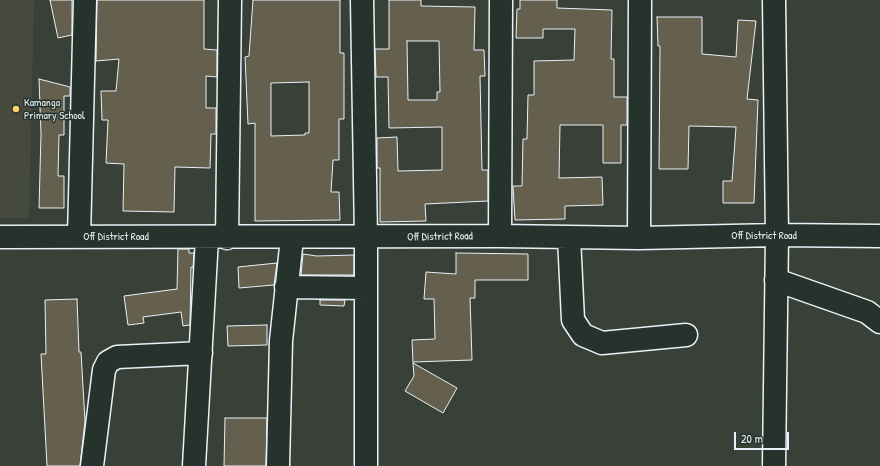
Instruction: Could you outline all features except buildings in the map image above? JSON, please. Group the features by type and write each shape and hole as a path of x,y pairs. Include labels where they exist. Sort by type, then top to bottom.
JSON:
{"street":[{"path":"79,236 85,0"},
{"path":"194,466 201,353 217,238 230,0"},
{"path":"362,0 366,238 366,466"},
{"path":"500,236 501,0"},
{"path":"639,238 640,0"},
{"path":"774,0 777,235 774,466"},
{"name":"Off District Road","path":"0,237 79,236 366,238 500,236 639,238 777,235 880,236"},
{"path":"569,237 573,320 583,335 602,343 686,335"},
{"path":"278,466 281,341 292,238"},
{"path":"776,280 867,312 880,322"},
{"path":"286,287 366,288"},
{"path":"92,466 104,370 108,362 117,357 201,353"}],"shaded area":[{"name":"Kamanga Primary School","path":"0,0 34,0 29,218 0,218"}],"place":[{"name":"Kamanga Primary School","path":"16,109"}]}
